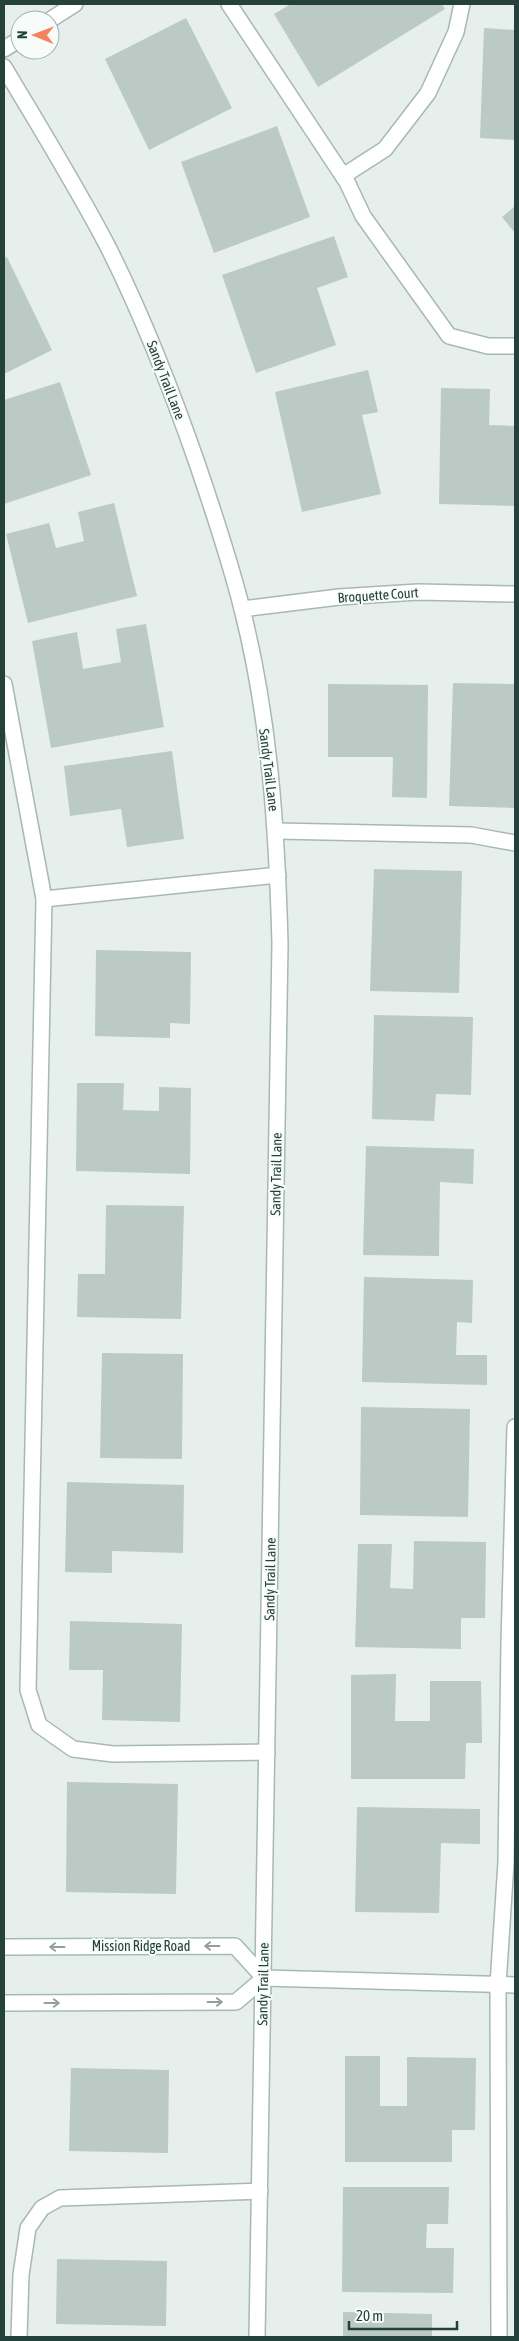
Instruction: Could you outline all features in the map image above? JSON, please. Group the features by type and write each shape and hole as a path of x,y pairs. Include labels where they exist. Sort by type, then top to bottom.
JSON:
{"street":[{"path":"60,14 75,4"},
{"path":"229,4 343,176 363,216 449,336 488,346 515,346"},
{"path":"343,176 385,149 428,93 456,32 462,4"},
{"name":"Sandy Trail Lane","path":"4,67 67,172 107,246 145,326 181,418 217,521 242,609 261,704 276,832 280,964 257,2337"},
{"name":"Broquette Court","path":"242,609 339,598 418,592 515,594"},
{"path":"4,684 44,899 28,1690 39,1725 73,1749 113,1754 267,1752"},
{"path":"276,832 471,835 515,844"},
{"path":"44,899 278,874"},
{"path":"499,2337 498,1985 506,1862 509,1642 515,1427"},
{"name":"Mission Ridge Road","path":"4,1947 235,1946 264,1978"},
{"path":"4,2003 236,2002 264,1978 515,1985"},
{"path":"19,2337 21,2275 28,2228 42,2208 60,2198 260,2191"}],"building":[{"path":"291,4 442,4 445,9 318,87 274,14"},
{"path":"186,18 232,108 149,150 105,59"},
{"path":"484,28 515,30 515,140 480,138"},
{"path":"277,126 310,217 214,253 181,162"},
{"path":"515,206 515,233 502,217"},
{"path":"334,236 348,277 317,288 336,345 256,373 222,275"},
{"path":"7,257 52,350 4,374 4,258"},
{"path":"368,370 378,412 362,415 381,494 302,512 275,392"},
{"path":"60,382 91,475 4,504 4,400"},
{"path":"441,388 490,389 489,425 515,426 515,506 439,504"},
{"path":"114,503 137,596 28,623 6,534 49,523 56,548 84,541 78,512"},
{"path":"146,624 164,727 51,748 32,641 77,632 83,669 121,662 116,629"},
{"path":"453,683 515,684 515,808 449,806"},
{"path":"328,684 428,685 427,798 392,797 393,757 328,757"},
{"path":"172,751 184,839 127,847 121,809 70,816 64,766"},
{"path":"374,869 462,871 459,993 370,991"},
{"path":"96,950 191,952 190,1024 170,1023 170,1038 95,1036"},
{"path":"374,1015 473,1017 471,1095 436,1094 434,1121 372,1119"},
{"path":"77,1083 124,1083 123,1110 159,1111 159,1087 191,1088 190,1174 76,1171"},
{"path":"366,1146 474,1149 473,1184 440,1182 439,1256 363,1255"},
{"path":"106,1205 184,1206 181,1319 77,1317 78,1274 105,1274"},
{"path":"364,1277 473,1280 472,1323 457,1322 456,1355 487,1355 487,1385 362,1382"},
{"path":"102,1353 183,1354 182,1459 100,1458"},
{"path":"361,1407 470,1409 468,1517 360,1515"},
{"path":"67,1482 184,1485 183,1553 112,1551 112,1573 65,1572"},
{"path":"414,1541 486,1542 485,1618 461,1618 461,1649 355,1647 358,1544 392,1544 390,1588 413,1589"},
{"path":"70,1621 182,1624 180,1722 102,1720 103,1670 69,1670"},
{"path":"396,1674 395,1721 430,1721 430,1681 481,1681 482,1743 466,1743 465,1779 351,1779 351,1675"},
{"path":"67,1782 178,1784 176,1894 66,1892"},
{"path":"357,1807 480,1809 480,1844 441,1843 439,1913 355,1912"},
{"path":"345,2056 380,2056 380,2106 407,2106 407,2057 476,2058 475,2130 452,2130 452,2162 345,2162"},
{"path":"71,2068 169,2070 168,2153 69,2151"},
{"path":"343,2187 449,2187 448,2224 427,2224 426,2248 454,2248 453,2293 342,2292"},
{"path":"57,2259 167,2261 166,2326 56,2324"},
{"path":"343,2312 432,2314 432,2337 343,2337"}]}
